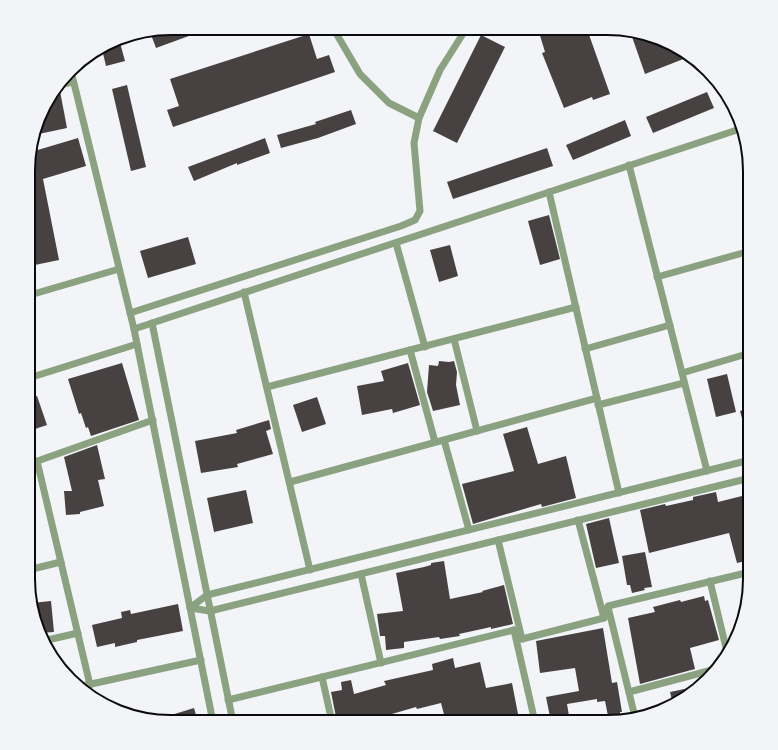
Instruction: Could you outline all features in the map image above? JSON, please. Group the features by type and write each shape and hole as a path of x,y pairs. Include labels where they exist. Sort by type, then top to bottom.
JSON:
{"street":[{"path":"337,35 360,74 389,103 419,118"},
{"path":"130,313 401,226 415,220 420,211 414,143 419,118 440,70 462,35"},
{"path":"72,78 134,329 213,715"},
{"path":"67,83 73,82"},
{"path":"134,329 737,130"},
{"path":"629,165 707,471"},
{"path":"549,192 619,493"},
{"path":"396,243 425,346"},
{"path":"657,277 743,253"},
{"path":"35,294 119,269"},
{"path":"244,292 310,570"},
{"path":"267,387 576,307"},
{"path":"152,323 231,715"},
{"path":"585,349 670,325"},
{"path":"454,339 477,431"},
{"path":"35,376 137,344"},
{"path":"410,350 435,442"},
{"path":"682,373 743,355"},
{"path":"290,482 477,431 598,402 684,384"},
{"path":"90,685 37,461 153,420"},
{"path":"444,440 468,530"},
{"path":"190,608 207,595 743,462"},
{"path":"190,608 210,611 743,480"},
{"path":"578,520 604,618"},
{"path":"498,540 522,639"},
{"path":"35,568 61,562"},
{"path":"361,574 381,663"},
{"path":"608,606 743,574"},
{"path":"710,581 726,646"},
{"path":"604,618 608,606"},
{"path":"608,606 634,712"},
{"path":"522,639 604,618"},
{"path":"514,630 522,639"},
{"path":"228,700 514,630"},
{"path":"514,630 533,715"},
{"path":"49,640 78,634"},
{"path":"87,685 201,660"},
{"path":"629,692 707,671"},
{"path":"322,677 330,715"}],"building":[{"path":"162,35 192,35 156,48 152,37"},
{"path":"306,35 309,35 317,59 329,55 335,72 173,127 167,110 179,106 170,79"},
{"path":"481,35 505,47 457,143 433,131"},
{"path":"540,35 589,35 610,94 593,100 592,97 564,108 542,53 545,52"},
{"path":"632,38 659,45 684,59 645,74"},
{"path":"121,45 125,61 106,66 103,53"},
{"path":"127,85 146,167 131,171 112,89"},
{"path":"60,92 67,128 40,134 45,119"},
{"path":"707,92 714,108 653,133 646,117"},
{"path":"351,110 356,124 318,138 281,148 277,135 316,124 315,122"},
{"path":"625,120 631,136 573,160 566,145"},
{"path":"78,138 86,166 43,179 59,260 35,265 35,171 37,150"},
{"path":"265,138 270,153 237,165 237,163 194,181 188,167"},
{"path":"547,148 553,166 453,199 447,182"},
{"path":"549,215 560,259 540,265 528,221"},
{"path":"188,237 196,264 148,278 140,251"},
{"path":"450,245 458,276 439,282 430,250"},
{"path":"439,361 454,361 457,372 456,385 460,405 433,411 427,392 429,365 438,366"},
{"path":"122,363 139,420 91,436 88,427 86,428 81,413 79,414 68,379"},
{"path":"408,363 420,405 393,413 392,409 362,415 357,386 384,381 381,371"},
{"path":"727,374 736,412 716,417 707,379"},
{"path":"35,396 37,396 47,425 35,429"},
{"path":"317,397 326,424 302,432 293,405"},
{"path":"743,410 743,422 740,411"},
{"path":"269,420 271,429 266,431 273,454 237,464 238,467 201,473 195,441 237,433 236,430"},
{"path":"527,427 538,464 566,456 576,498 542,507 541,504 473,524 462,484 514,471 503,434"},
{"path":"97,445 105,479 98,480 104,506 80,512 80,514 66,515 64,491 72,491 64,457"},
{"path":"246,490 253,523 214,532 207,498"},
{"path":"716,492 718,502 743,496 743,562 737,563 729,533 649,553 640,510 665,504 666,506 693,500 693,497"},
{"path":"609,518 619,563 596,568 586,524"},
{"path":"645,552 652,587 644,588 645,590 632,593 630,585 627,585 622,556"},
{"path":"444,561 450,599 483,592 482,591 504,585 513,624 459,634 460,636 440,639 439,637 404,642 404,648 386,650 385,636 380,636 377,614 403,611 396,573 431,565 431,563"},
{"path":"704,596 705,601 708,600 719,640 690,648 695,669 640,684 628,618 655,612 653,607"},
{"path":"51,601 54,632 46,633 37,602"},
{"path":"178,604 183,631 137,640 137,642 115,647 115,643 97,647 92,625 122,618 121,612 130,610 131,614"},
{"path":"603,628 612,683 617,682 622,712 620,712 620,714 608,715 605,701 597,702 597,699 567,704 569,715 550,715 546,697 579,691 575,668 540,673 536,641"},
{"path":"453,658 455,668 480,662 486,688 512,683 518,714 444,715 441,703 417,709 416,707 388,715 336,715 331,692 342,690 341,682 351,680 354,694 386,685 384,681 433,670 432,664"},
{"path":"688,688 672,699 670,692"},
{"path":"194,708 196,715 171,715"}]}
